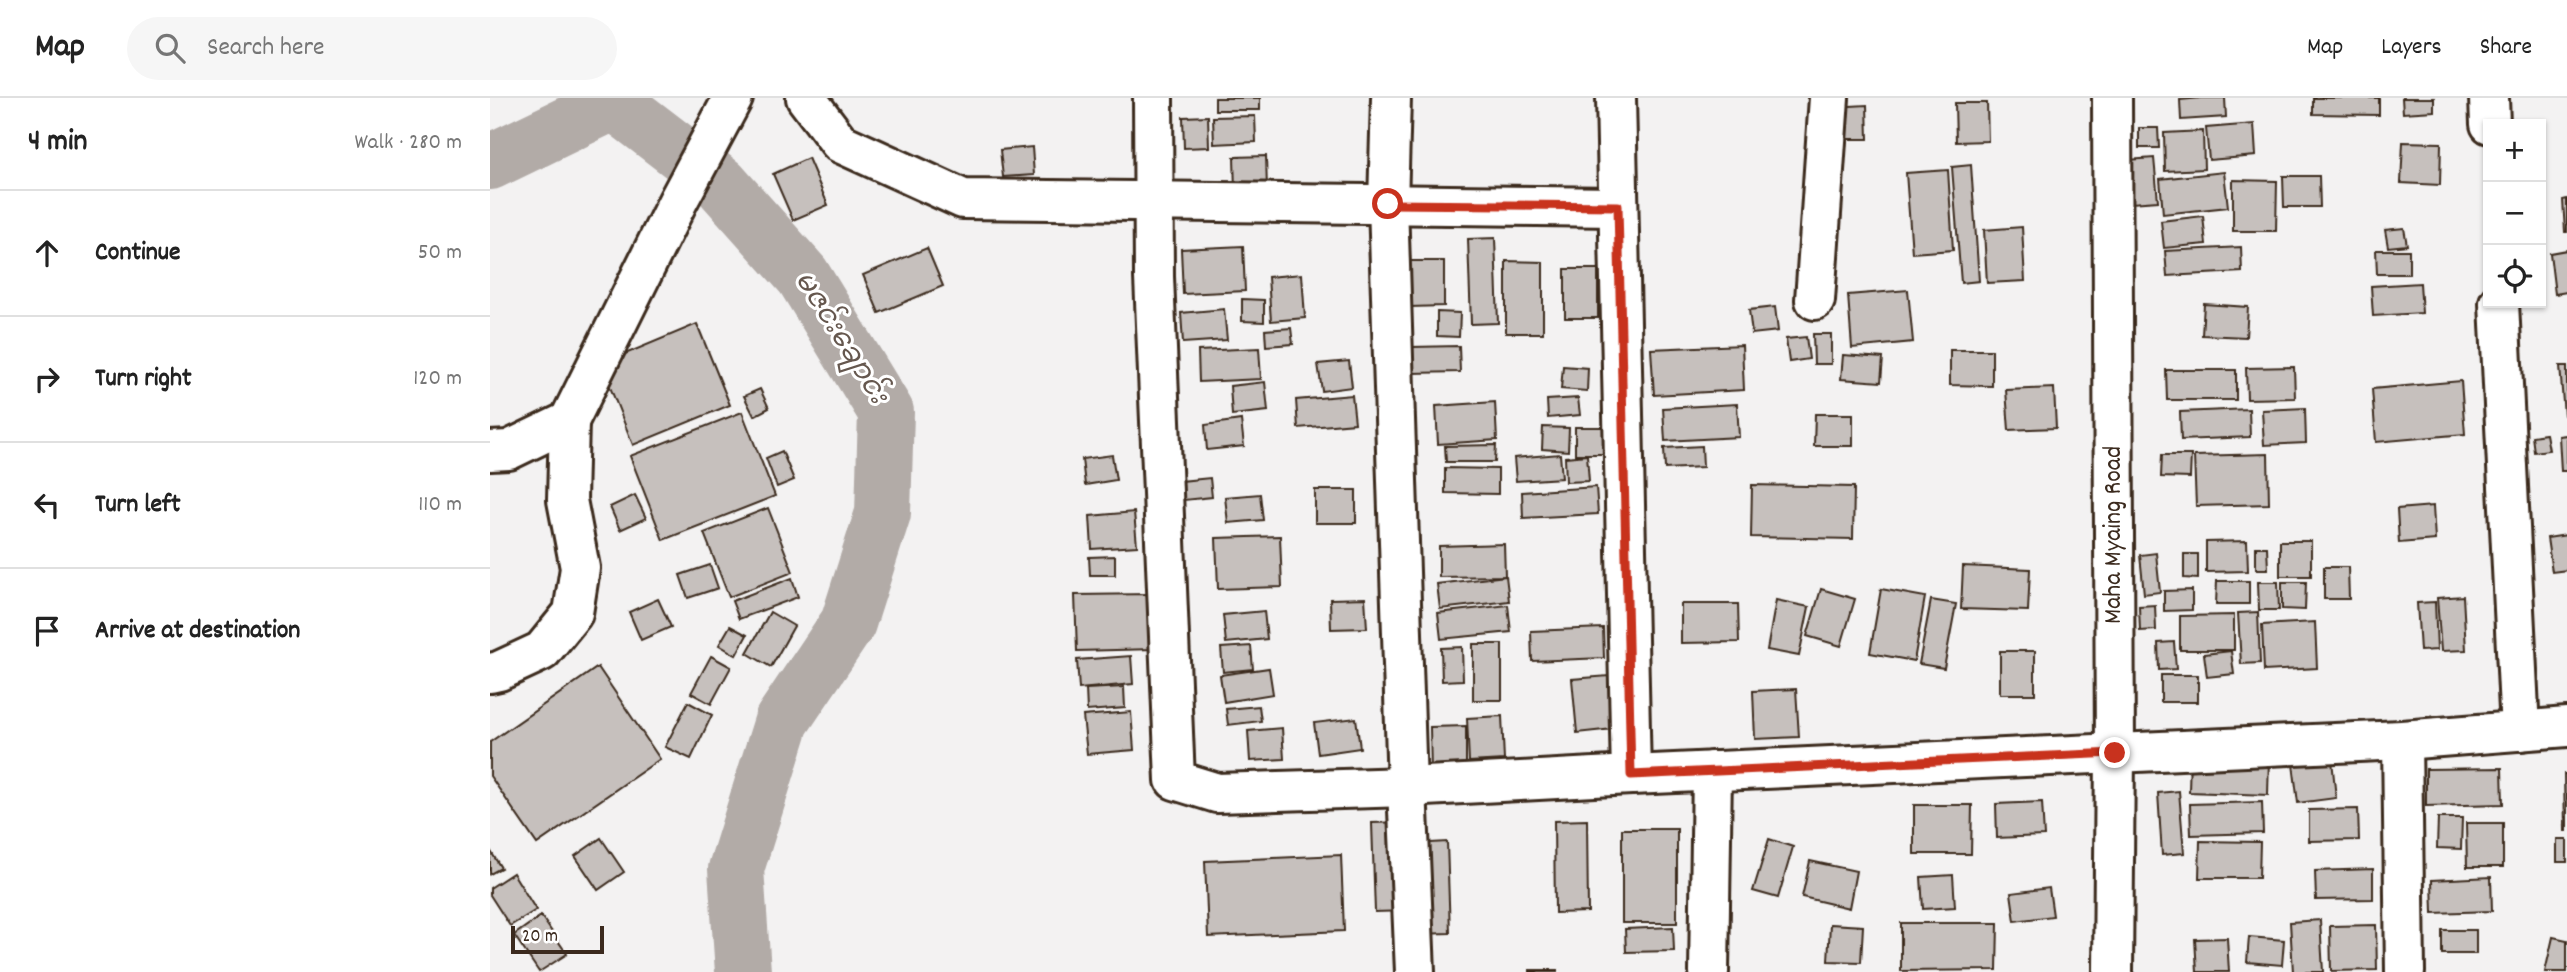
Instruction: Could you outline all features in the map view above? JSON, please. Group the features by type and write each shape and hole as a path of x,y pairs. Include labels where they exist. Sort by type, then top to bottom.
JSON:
{"street":[{"path":"806,98 840,143 963,199 1618,206"},
{"path":"1153,98 1154,277 1175,780 1217,793 1407,788 1712,771 2402,740 2567,727"},
{"path":"1391,98 1388,204 1415,972"},
{"path":"1616,98 1631,775"},
{"path":"1815,300 1829,98"},
{"name":"Maha Myaing Road","path":"2112,98 2115,753 2113,972"},
{"path":"2488,98 2490,119"},
{"path":"490,673 542,651 573,613 580,568 567,500 569,421 678,201 728,108"},
{"path":"2499,308 2520,731"},
{"path":"490,451 509,450 569,421"},
{"path":"2402,740 2405,972"},
{"path":"1709,972 1712,771"}],"building":[{"path":"1215,98 1260,98 1260,110 1215,110"},
{"path":"2225,98 2226,117 2181,120 2180,100"},
{"path":"2313,98 2379,98 2379,115 2313,114"},
{"path":"2402,98 2434,98 2434,111 2403,113"},
{"path":"1955,103 1987,103 1988,141 1956,142"},
{"path":"1867,105 1868,139 1833,139 1832,107"},
{"path":"1208,116 1209,147 1184,148 1183,117"},
{"path":"1255,116 1256,142 1214,144 1213,117"},
{"path":"2254,124 2256,156 2209,160 2206,128"},
{"path":"2139,128 2158,128 2159,148 2139,148"},
{"path":"2203,131 2204,169 2165,171 2164,133"},
{"path":"2403,142 2441,143 2440,185 2401,183"},
{"path":"1032,147 1034,175 1003,177 1000,150"},
{"path":"1266,156 1267,190 1235,190 1234,157"},
{"path":"808,158 828,205 793,220 773,174"},
{"path":"2154,158 2158,201 2131,203 2128,160"},
{"path":"1971,165 1979,281 1961,283 1952,167"},
{"path":"1948,170 1953,250 1912,253 1906,173"},
{"path":"2224,172 2228,207 2163,214 2160,179"},
{"path":"2283,176 2319,176 2320,207 2284,207"},
{"path":"2233,180 2277,181 2276,231 2233,231"},
{"path":"2567,199 2567,232 2565,232 2563,200"},
{"path":"2203,216 2206,244 2164,248 2161,221"},
{"path":"2022,227 2025,281 1987,283 1984,230"},
{"path":"2404,228 2407,245 2388,247 2385,230"},
{"path":"1495,238 1498,323 1471,324 1468,239"},
{"path":"1243,246 1245,291 1183,294 1181,249"},
{"path":"2241,247 2242,272 2167,276 2165,251"},
{"path":"927,248 943,286 879,313 863,275"},
{"path":"2376,250 2409,250 2409,274 2377,274"},
{"path":"2567,250 2567,292 2555,294 2550,253"},
{"path":"1410,261 1444,261 1444,306 1410,307"},
{"path":"1506,261 1543,262 1543,333 1506,333"},
{"path":"1565,269 1598,269 1598,318 1565,318"},
{"path":"1302,274 1305,318 1271,321 1268,277"},
{"path":"2420,283 2422,313 2373,316 2371,286"},
{"path":"1908,290 1913,342 1852,348 1848,295"},
{"path":"1242,299 1264,300 1264,322 1242,321"},
{"path":"2204,304 2248,307 2246,337 2202,335"},
{"path":"1775,307 1778,331 1752,334 1749,310"},
{"path":"1224,309 1227,340 1183,343 1181,313"},
{"path":"1437,312 1460,313 1459,337 1437,336"},
{"path":"697,324 730,405 633,445 601,364"},
{"path":"1291,328 1293,344 1266,346 1265,330"},
{"path":"1813,334 1831,334 1831,364 1814,364"},
{"path":"1806,337 1809,359 1789,362 1786,339"},
{"path":"1742,345 1744,390 1654,395 1651,349"},
{"path":"1459,346 1460,372 1411,373 1411,347"},
{"path":"1259,348 1261,379 1199,382 1198,351"},
{"path":"1950,350 1992,350 1992,386 1950,385"},
{"path":"1843,355 1883,358 1881,382 1841,379"},
{"path":"1349,361 1352,387 1322,391 1318,364"},
{"path":"1563,366 1588,368 1587,391 1561,389"},
{"path":"2560,366 2567,366 2567,415 2564,415"},
{"path":"2294,367 2295,398 2247,399 2246,368"},
{"path":"2166,370 2236,370 2236,400 2167,400"},
{"path":"2461,381 2465,434 2376,442 2372,389"},
{"path":"1265,382 1268,411 1232,415 1230,386"},
{"path":"2054,388 2056,428 2009,430 2006,390"},
{"path":"760,389 769,408 754,416 744,396"},
{"path":"1352,395 1355,423 1298,428 1296,400"},
{"path":"1578,398 1580,415 1548,418 1547,400"},
{"path":"1495,402 1497,440 1438,444 1436,406"},
{"path":"1737,404 1739,437 1665,441 1663,408"},
{"path":"2305,408 2306,443 2264,445 2262,410"},
{"path":"2249,409 2250,437 2181,440 2180,412"},
{"path":"742,412 775,496 663,540 630,456"},
{"path":"1815,414 1853,414 1853,446 1814,446"},
{"path":"1241,420 1244,446 1207,450 1205,425"},
{"path":"1543,427 1569,428 1568,451 1542,449"},
{"path":"1575,427 1605,427 1605,454 1575,454"},
{"path":"2546,434 2549,450 2534,452 2532,436"},
{"path":"2567,435 2567,471 2561,471 2559,436"},
{"path":"1496,445 1495,462 1446,462 1445,446"},
{"path":"1702,446 1703,467 1665,469 1664,448"},
{"path":"782,451 794,480 777,487 766,458"},
{"path":"1560,454 1562,478 1516,481 1514,458"},
{"path":"2268,454 2269,504 2196,506 2194,456"},
{"path":"1112,455 1116,480 1085,485 1082,459"},
{"path":"1587,455 1589,481 1566,482 1565,457"},
{"path":"2162,455 2191,455 2190,478 2161,477"},
{"path":"1445,468 1498,469 1498,494 1445,493"},
{"path":"1210,478 1212,497 1184,500 1181,481"},
{"path":"1752,485 1854,487 1853,539 1751,537"},
{"path":"1596,487 1598,514 1523,518 1522,492"},
{"path":"1315,490 1356,490 1356,523 1315,523"},
{"path":"1260,494 1263,520 1228,523 1225,497"},
{"path":"635,495 646,518 620,530 610,507"},
{"path":"2433,506 2435,540 2399,543 2397,509"},
{"path":"768,508 793,572 729,597 704,533"},
{"path":"1134,512 1137,546 1092,549 1090,516"},
{"path":"2567,535 2567,570 2552,572 2547,538"},
{"path":"1280,536 1282,587 1218,589 1216,538"},
{"path":"2247,541 2248,571 2206,572 2206,542"},
{"path":"2280,541 2311,541 2311,576 2280,576"},
{"path":"1504,544 1505,576 1439,577 1439,546"},
{"path":"2256,547 2267,547 2268,569 2256,569"},
{"path":"2156,553 2160,592 2144,594 2140,555"},
{"path":"2184,554 2198,554 2198,579 2184,578"},
{"path":"1115,556 1115,575 1090,575 1089,557"},
{"path":"710,565 718,588 688,598 680,575"},
{"path":"1963,566 2030,569 2028,611 1961,609"},
{"path":"2324,567 2348,567 2349,599 2324,599"},
{"path":"1506,576 1509,601 1440,609 1437,584"},
{"path":"792,578 798,597 739,619 732,601"},
{"path":"2217,581 2249,581 2249,604 2216,604"},
{"path":"2258,582 2278,582 2279,610 2259,610"},
{"path":"2282,582 2306,582 2305,610 2282,609"},
{"path":"1821,589 1855,599 1841,646 1807,636"},
{"path":"1881,589 1925,597 1914,661 1870,653"},
{"path":"2192,590 2192,610 2164,611 2164,591"},
{"path":"1153,594 1155,649 1077,651 1075,595"},
{"path":"2463,596 2466,650 2441,651 2437,598"},
{"path":"1365,598 1367,628 1331,629 1330,599"},
{"path":"658,599 671,627 641,640 629,612"},
{"path":"1776,600 1809,607 1799,656 1767,650"},
{"path":"1931,600 1956,604 1944,668 1919,664"},
{"path":"2435,602 2437,650 2420,651 2417,603"},
{"path":"1681,604 1738,604 1739,642 1681,643"},
{"path":"1508,605 1511,632 1441,639 1438,613"},
{"path":"2155,605 2156,630 2140,631 2139,606"},
{"path":"1264,611 1267,639 1226,643 1223,615"},
{"path":"770,612 794,626 771,667 747,653"},
{"path":"2258,612 2260,663 2241,664 2238,613"},
{"path":"2234,615 2234,650 2180,650 2180,616"},
{"path":"2315,622 2317,668 2264,671 2262,625"},
{"path":"730,626 747,635 736,655 719,645"},
{"path":"1603,628 1604,658 1532,661 1531,631"},
{"path":"2174,642 2176,669 2159,670 2158,643"},
{"path":"1473,644 1502,644 1502,700 1473,700"},
{"path":"1251,646 1253,669 1223,672 1221,648"},
{"path":"1462,647 1463,680 1442,681 1441,648"},
{"path":"2000,651 2035,651 2035,694 2000,694"},
{"path":"2231,651 2234,674 2207,677 2204,654"},
{"path":"711,656 731,667 711,704 691,693"},
{"path":"1131,656 1133,684 1079,689 1077,660"},
{"path":"598,667 660,759 537,844 490,776 490,742"},
{"path":"1269,668 1273,694 1224,702 1220,675"},
{"path":"2161,675 2198,675 2198,702 2161,702"},
{"path":"1609,676 1613,729 1577,733 1572,679"},
{"path":"1124,687 1125,708 1087,711 1086,689"},
{"path":"1796,689 1799,737 1755,739 1753,691"},
{"path":"688,702 712,715 691,759 665,747"},
{"path":"1259,706 1261,721 1228,725 1226,709"},
{"path":"1131,712 1134,750 1087,754 1083,716"},
{"path":"1502,716 1504,760 1469,762 1467,718"},
{"path":"1356,718 1360,748 1318,754 1314,723"},
{"path":"1466,726 1466,773 1431,773 1430,727"},
{"path":"1282,728 1284,759 1250,761 1248,731"},
{"path":"2190,755 2269,757 2268,795 2189,792"},
{"path":"2332,760 2336,798 2298,803 2293,764"},
{"path":"2502,768 2503,804 2426,806 2426,769"},
{"path":"2564,774 2567,774 2567,831 2565,831"},
{"path":"2179,791 2184,853 2162,855 2158,793"},
{"path":"2042,802 2044,836 1997,838 1996,804"},
{"path":"2262,802 2263,833 2191,835 2190,804"},
{"path":"1914,805 1972,805 1971,854 1914,854"},
{"path":"2358,809 2359,840 2309,841 2309,810"},
{"path":"2438,818 2462,818 2461,849 2437,848"},
{"path":"1587,820 1588,912 1555,913 1554,821"},
{"path":"1402,822 1406,911 1375,912 1372,823"},
{"path":"2466,823 2503,823 2503,867 2467,867"},
{"path":"1622,829 1677,829 1677,923 1622,923"},
{"path":"601,838 624,872 598,890 575,856"},
{"path":"1769,839 1793,847 1778,898 1753,891"},
{"path":"2557,839 2567,839 2567,862 2557,862"},
{"path":"2200,841 2260,842 2259,878 2199,878"},
{"path":"1447,842 1450,933 1417,934 1414,844"},
{"path":"490,850 501,868 490,874"},
{"path":"1341,855 1344,931 1208,937 1205,861"},
{"path":"1810,861 1856,871 1849,908 1802,897"},
{"path":"2373,869 2373,899 2316,900 2315,871"},
{"path":"513,873 536,910 510,926 490,895 490,888"},
{"path":"1953,875 1955,907 1923,909 1921,877"},
{"path":"2491,877 2492,911 2433,913 2432,880"},
{"path":"2049,888 2053,916 2015,921 2011,893"},
{"path":"541,916 567,954 539,972 514,935"},
{"path":"2320,920 2323,972 2293,972 2290,922"},
{"path":"1901,923 1998,923 1997,970 1901,971"},
{"path":"1830,924 1863,926 1861,962 1828,961"},
{"path":"2376,925 2377,970 2331,971 2330,926"},
{"path":"1673,927 1674,951 1626,952 1625,929"},
{"path":"2442,930 2476,930 2476,954 2442,954"},
{"path":"2249,937 2284,940 2282,965 2247,962"},
{"path":"2553,937 2567,940 2567,972 2545,972"},
{"path":"2227,938 2229,972 2197,972 2195,939"},
{"path":"1557,970 1557,972 1530,972"}],"waterway":[{"name":"မဇင်းချောင်း","path":"490,162 614,102 721,184 803,276 886,412 883,513 848,623 782,721 736,869 743,972"}],"route":[{"path":"1388,204 1618,206 1631,775 2115,753"}]}
